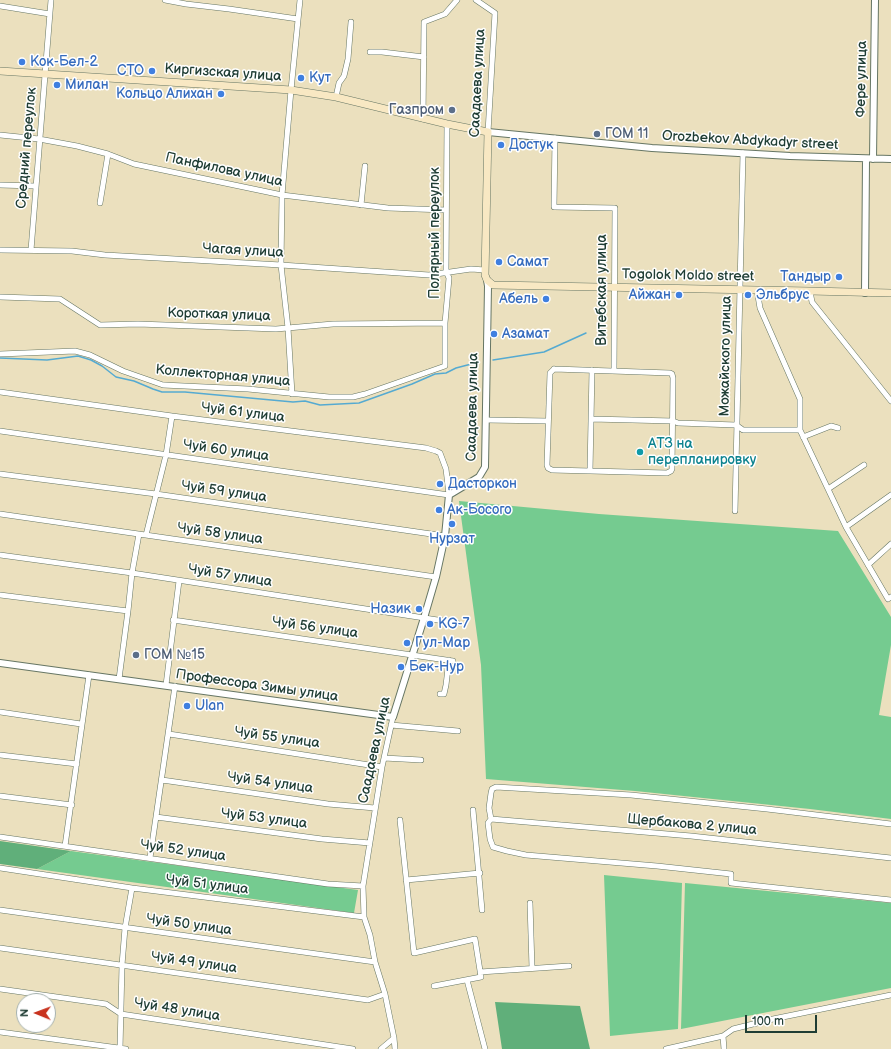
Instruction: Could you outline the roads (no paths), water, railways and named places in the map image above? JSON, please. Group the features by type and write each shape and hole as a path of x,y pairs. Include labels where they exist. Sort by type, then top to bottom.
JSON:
{"main road":[{"name":"Киргизская улица","path":"0,71 291,90 336,97 423,119 488,132"},
{"name":"Саадаева улица","path":"487,280 485,270 488,132"},
{"name":"Togolok Moldo street","path":"487,280 493,285 865,292 891,294"}],"street":[{"name":"Средний переулок","path":"31,250 51,0"},
{"path":"165,0 298,19"},
{"path":"292,394 288,328 281,264 282,195 300,0"},
{"path":"423,119 424,22 445,14 456,0"},
{"name":"Саадаева улица","path":"476,0 495,13 488,132"},
{"name":"Фере улица","path":"873,159 875,0"},
{"path":"0,6 50,14"},
{"path":"336,97 339,83 344,76 348,59 351,22"},
{"path":"370,52 424,57"},
{"name":"Полярный переулок","path":"445,366 445,323 449,278 446,271 447,124"},
{"name":"Orozbekov Abdykadyr street","path":"488,132 639,147 891,159"},
{"name":"Панфилова улица","path":"0,135 39,139 77,146 108,154 134,164 282,195 388,208 446,210"},
{"name":"Витебская улица","path":"555,138 554,207 614,208 614,371"},
{"name":"Можайского улица","path":"734,511 743,153"},
{"path":"100,203 108,154"},
{"path":"865,292 866,158"},
{"path":"362,205 365,166"},
{"path":"0,185 35,186"},
{"name":"Чагая улица","path":"0,250 72,251 105,255 281,264 429,275 446,271 471,269 485,270"},
{"name":"Саадаева улица","path":"395,1049 385,994 375,962 370,935 364,917 363,886 375,808 392,716 436,577 445,536 449,495 480,477 485,467 487,280"},
{"path":"757,290 760,308 800,398 800,430 803,437 846,527 868,565 890,598"},
{"path":"810,291 812,302 891,401"},
{"name":"Короткая улица","path":"0,297 60,299 100,325 138,324 288,328 333,324 445,323"},
{"name":"Коллекторная улица","path":"0,354 75,351 90,355 122,371 163,385 329,397 352,397 366,394 445,366"},
{"path":"554,369 592,370 670,373 673,378 673,421 672,469 669,472 552,470 548,468 548,421 551,371 554,369"},
{"path":"590,471 592,370"},
{"name":"Чуй 61 улица","path":"0,392 172,416 426,448 440,454 446,469 449,495"},
{"path":"146,535 166,455 172,416"},
{"path":"591,419 673,421 678,423 736,426 743,430 800,430"},
{"path":"486,420 548,421"},
{"path":"803,437 831,426 838,428"},
{"name":"Чуй 60 улица","path":"0,431 449,495"},
{"path":"828,489 864,465"},
{"name":"Чуй 59 улица","path":"0,474 156,494 445,536"},
{"path":"846,527 891,495"},
{"name":"Чуй 58 улица","path":"0,514 436,577"},
{"path":"119,679 138,534"},
{"path":"868,565 891,544"},
{"name":"Чуй 57 улица","path":"0,555 132,573 457,623"},
{"path":"166,685 179,581"},
{"path":"0,594 128,611"},
{"name":"Чуй 56 улица","path":"174,620 451,661 444,694 440,694"},
{"name":"Профессора Зимы улица","path":"0,663 392,716"},
{"path":"65,846 72,805 81,724 89,675"},
{"path":"150,858 175,686"},
{"path":"0,712 81,724"},
{"path":"391,725 458,731"},
{"name":"Чуй 55 улица","path":"169,734 382,767"},
{"path":"0,755 77,764"},
{"path":"384,758 421,760"},
{"name":"Чуй 54 улица","path":"162,780 328,804 375,808"},
{"path":"891,824 767,809 631,796 496,787 492,789 491,792 489,808 491,818 488,823 490,839 493,847 513,853 731,874 731,883 891,900"},
{"path":"0,796 72,805"},
{"path":"473,810 480,873 482,910"},
{"name":"Чуй 53 улица","path":"156,817 322,839 370,843"},
{"name":"Щербакова 2 улица","path":"491,818 706,838 891,858"},
{"path":"400,820 414,953 475,939 481,977 434,986"},
{"name":"Чуй 52 улица","path":"0,837 328,884 363,886"},
{"name":"Чуй 51 улица","path":"0,868 132,888 364,917"},
{"path":"406,880 480,873"},
{"path":"0,1032 122,1049 120,1014 122,965 125,928 132,888"},
{"path":"530,903 532,968"},
{"name":"Чуй 50 улица","path":"0,910 375,962"},
{"name":"Чуй 49 улица","path":"0,948 368,1000 385,994"},
{"path":"480,972 569,966"},
{"path":"467,980 485,1049"},
{"name":"Чуй 48 улица","path":"0,989 106,1004 120,1014 353,1049"},
{"path":"666,1049 723,1036 733,1029 773,1019 891,996"},
{"path":"723,1036 724,1049"},
{"path":"381,1049 394,1038"}],"waterway":[{"path":"493,360 544,352 586,333"},
{"path":"0,358 47,360 78,356 91,360 102,366 116,377 134,381 162,392 185,392 293,402 305,401 320,405 359,403 435,374 446,373 456,368 479,362"}],"place":[{"name":"Кок-Бел-2","path":"22,62"},
{"name":"СТО","path":"152,71"},
{"name":"Кут","path":"301,78"},
{"name":"Милан","path":"57,85"},
{"name":"Кольцо Алихан","path":"221,94"},
{"name":"Газпром","path":"452,110"},
{"name":"ГОМ 11","path":"597,134"},
{"name":"Достук","path":"501,145"},
{"name":"Самат","path":"499,262"},
{"name":"Тандыр","path":"839,277"},
{"name":"Айжан","path":"679,295"},
{"name":"Эльбрус","path":"748,295"},
{"name":"Абель","path":"546,299"},
{"name":"Азамат","path":"494,334"},
{"name":"АТЗ на перепланировку","path":"640,452"},
{"name":"Дасторкон","path":"440,484"},
{"name":"Ак-Босого","path":"439,510"},
{"name":"Нурзат","path":"452,524"},
{"name":"Назик","path":"419,609"},
{"name":"KG-7","path":"430,624"},
{"name":"Гул-Мар","path":"407,643"},
{"name":"ГОМ №15","path":"136,655"},
{"name":"Бек-Нур","path":"401,667"},
{"name":"Ulan","path":"187,706"}]}
